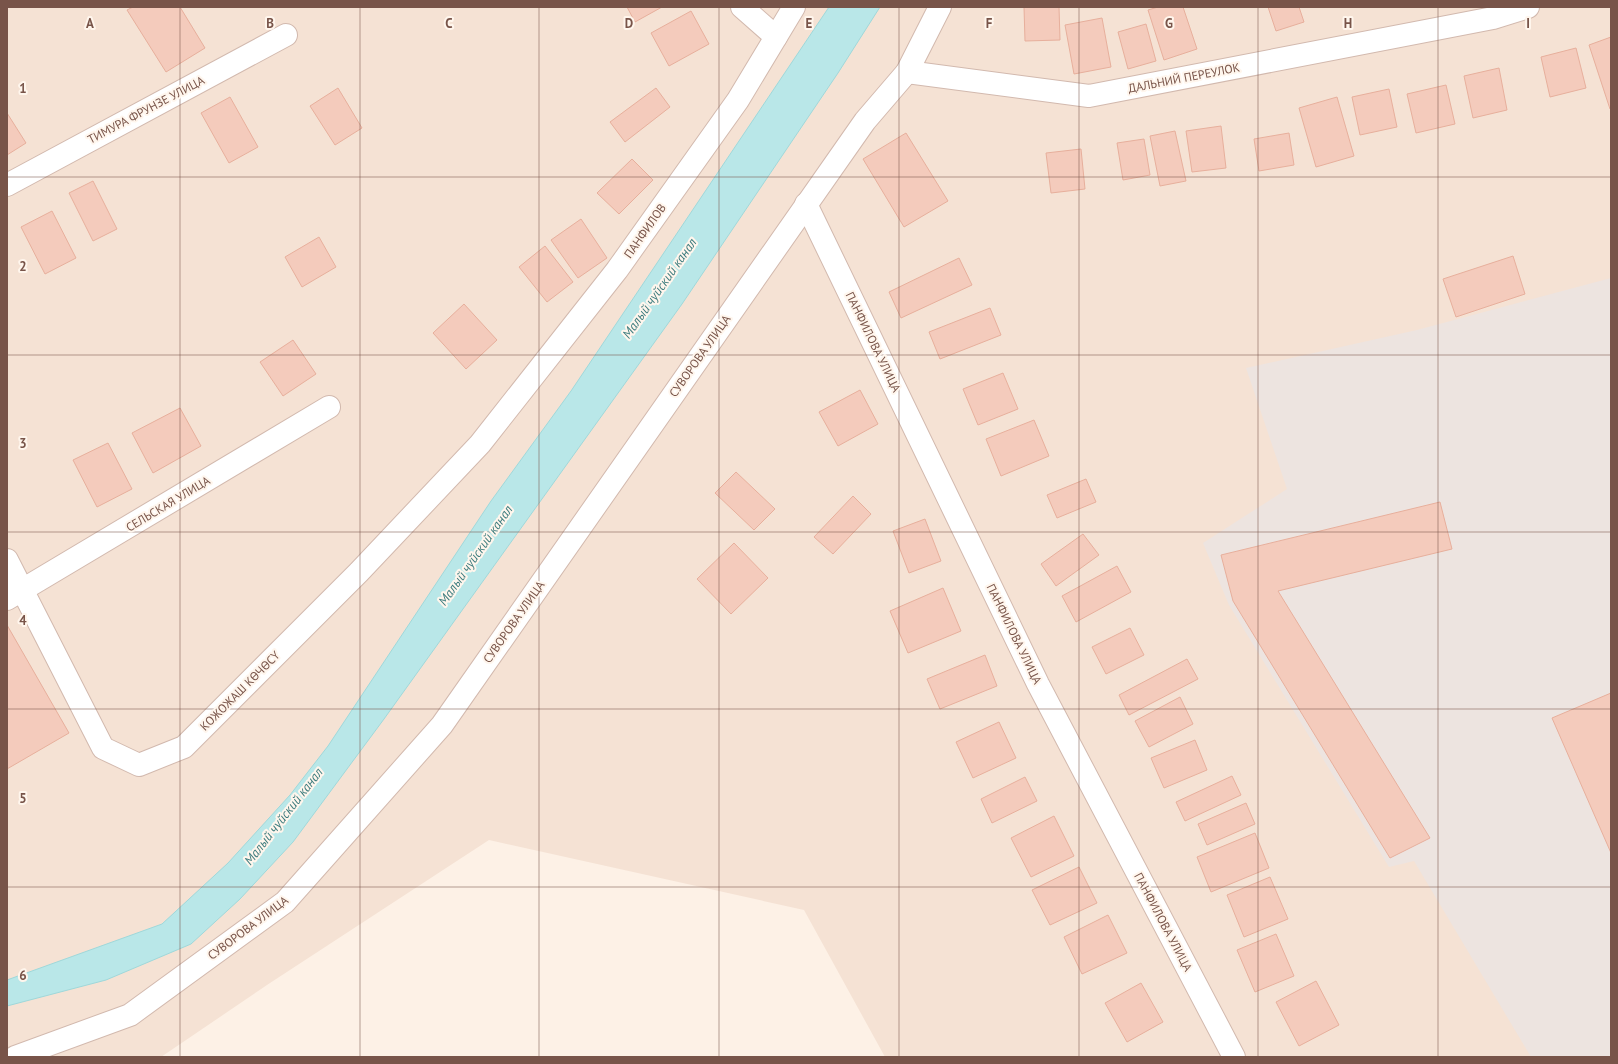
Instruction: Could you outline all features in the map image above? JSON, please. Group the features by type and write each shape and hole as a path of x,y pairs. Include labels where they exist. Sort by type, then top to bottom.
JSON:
{"street":[{"path":"742,7 776,37"},
{"name":"ПАНФИЛОВ","path":"480,444 617,270 738,100 794,7"},
{"path":"907,72 940,7"},
{"name":"ДАЛЬНИЙ ПЕРЕУЛОК","path":"907,72 1089,96 1493,18 1528,7"},
{"name":"ТИМУРА ФРУНЗЕ УЛИЦА","path":"7,185 286,35"},
{"name":"СУВОРОВА УЛИЦА","path":"16,1057 130,1015 286,902 442,725 865,121 907,72"},
{"name":"ПАНФИЛОВА УЛИЦА","path":"806,204 1038,684 1234,1057"},
{"name":"СЕЛЬСКАЯ УЛИЦА","path":"15,595 329,407"},
{"name":"КОЖОЖАШ КӨЧӨСҮ","path":"7,560 15,595 104,748 138,765 184,747 359,572 480,444"}],"shaded area":[{"path":"7,7 1611,7 1611,1057 885,1057 804,910 489,840 270,983 161,1057 7,1057"},
{"path":"1611,278 1611,1057 1531,1057 1414,861 1389,867 1229,605 1203,543 1287,489 1246,368 1417,330"}],"water":[{"name":"Малый чуйский канал","path":"829,7 880,7 838,73 682,304 384,719 293,842 240,899 191,944 106,980 7,1006 7,980 162,924 228,863 290,795 328,746 491,501 571,391"}],"building":[{"path":"133,7 180,7 205,48 166,72 127,10"},
{"path":"627,7 662,7 635,22"},
{"path":"1024,7 1059,7 1060,40 1025,41"},
{"path":"1158,7 1183,7 1197,49 1164,60 1148,10"},
{"path":"1268,7 1299,7 1304,22 1276,31"},
{"path":"691,11 709,44 669,66 651,33"},
{"path":"1102,18 1111,67 1074,74 1065,25"},
{"path":"1146,24 1156,61 1128,69 1118,32"},
{"path":"1611,37 1611,109 1610,109 1589,45"},
{"path":"1576,48 1586,88 1550,97 1541,57"},
{"path":"1499,68 1507,110 1473,118 1464,76"},
{"path":"1446,85 1455,124 1416,133 1407,94"},
{"path":"338,88 362,128 335,145 310,106"},
{"path":"656,88 670,107 625,142 610,122"},
{"path":"1389,89 1397,127 1360,135 1352,97"},
{"path":"230,97 258,147 229,163 201,113"},
{"path":"1337,97 1354,156 1316,167 1299,108"},
{"path":"7,113 26,143 7,155"},
{"path":"1221,126 1226,168 1192,172 1186,131"},
{"path":"1175,131 1186,181 1160,186 1150,136"},
{"path":"906,133 948,201 904,227 863,159"},
{"path":"1289,133 1294,165 1259,171 1254,139"},
{"path":"1144,139 1150,175 1123,180 1117,143"},
{"path":"1081,149 1085,189 1051,193 1046,153"},
{"path":"632,159 653,180 619,214 597,193"},
{"path":"93,181 117,229 93,241 69,193"},
{"path":"52,211 76,258 45,274 21,227"},
{"path":"581,219 607,258 578,278 551,240"},
{"path":"319,237 336,267 302,287 285,257"},
{"path":"545,246 573,282 547,302 519,267"},
{"path":"1513,256 1525,294 1456,317 1443,279"},
{"path":"959,258 972,285 901,318 889,292"},
{"path":"464,304 497,340 466,369 433,333"},
{"path":"990,308 1001,335 940,359 929,332"},
{"path":"293,340 316,374 283,396 260,362"},
{"path":"1003,373 1018,409 978,425 963,389"},
{"path":"860,390 878,424 838,446 819,412"},
{"path":"180,408 201,446 153,473 132,433"},
{"path":"1034,420 1049,456 1001,476 986,439"},
{"path":"108,443 132,489 97,507 73,460"},
{"path":"736,472 775,509 754,530 715,493"},
{"path":"1086,479 1096,502 1057,518 1047,495"},
{"path":"853,496 871,514 833,554 814,537"},
{"path":"1440,502 1452,549 1278,591 1430,838 1390,858 1233,601 1221,555"},
{"path":"925,519 941,561 909,573 893,531"},
{"path":"1083,534 1099,555 1056,586 1041,564"},
{"path":"734,543 768,578 731,614 697,579"},
{"path":"1117,566 1131,592 1076,622 1062,596"},
{"path":"943,588 961,631 908,653 890,611"},
{"path":"7,625 69,733 7,769"},
{"path":"1130,628 1144,655 1106,674 1092,647"},
{"path":"985,655 997,686 940,709 927,679"},
{"path":"1187,659 1198,679 1129,715 1119,695"},
{"path":"1611,693 1611,853 1552,718"},
{"path":"1180,697 1193,724 1149,747 1135,721"},
{"path":"999,722 1016,758 973,778 956,742"},
{"path":"1195,740 1207,770 1164,788 1151,758"},
{"path":"1232,776 1241,795 1185,821 1176,802"},
{"path":"1025,777 1037,801 992,823 981,799"},
{"path":"1246,803 1255,824 1207,845 1198,824"},
{"path":"1054,816 1074,856 1031,877 1011,838"},
{"path":"1255,833 1269,868 1211,892 1197,857"},
{"path":"1079,867 1097,903 1050,925 1032,890"},
{"path":"1270,877 1288,919 1244,937 1227,895"},
{"path":"1108,915 1127,953 1082,974 1064,937"},
{"path":"1276,934 1294,976 1255,992 1237,950"},
{"path":"1316,981 1339,1025 1299,1046 1276,1002"},
{"path":"1141,983 1163,1022 1127,1042 1105,1003"}]}
